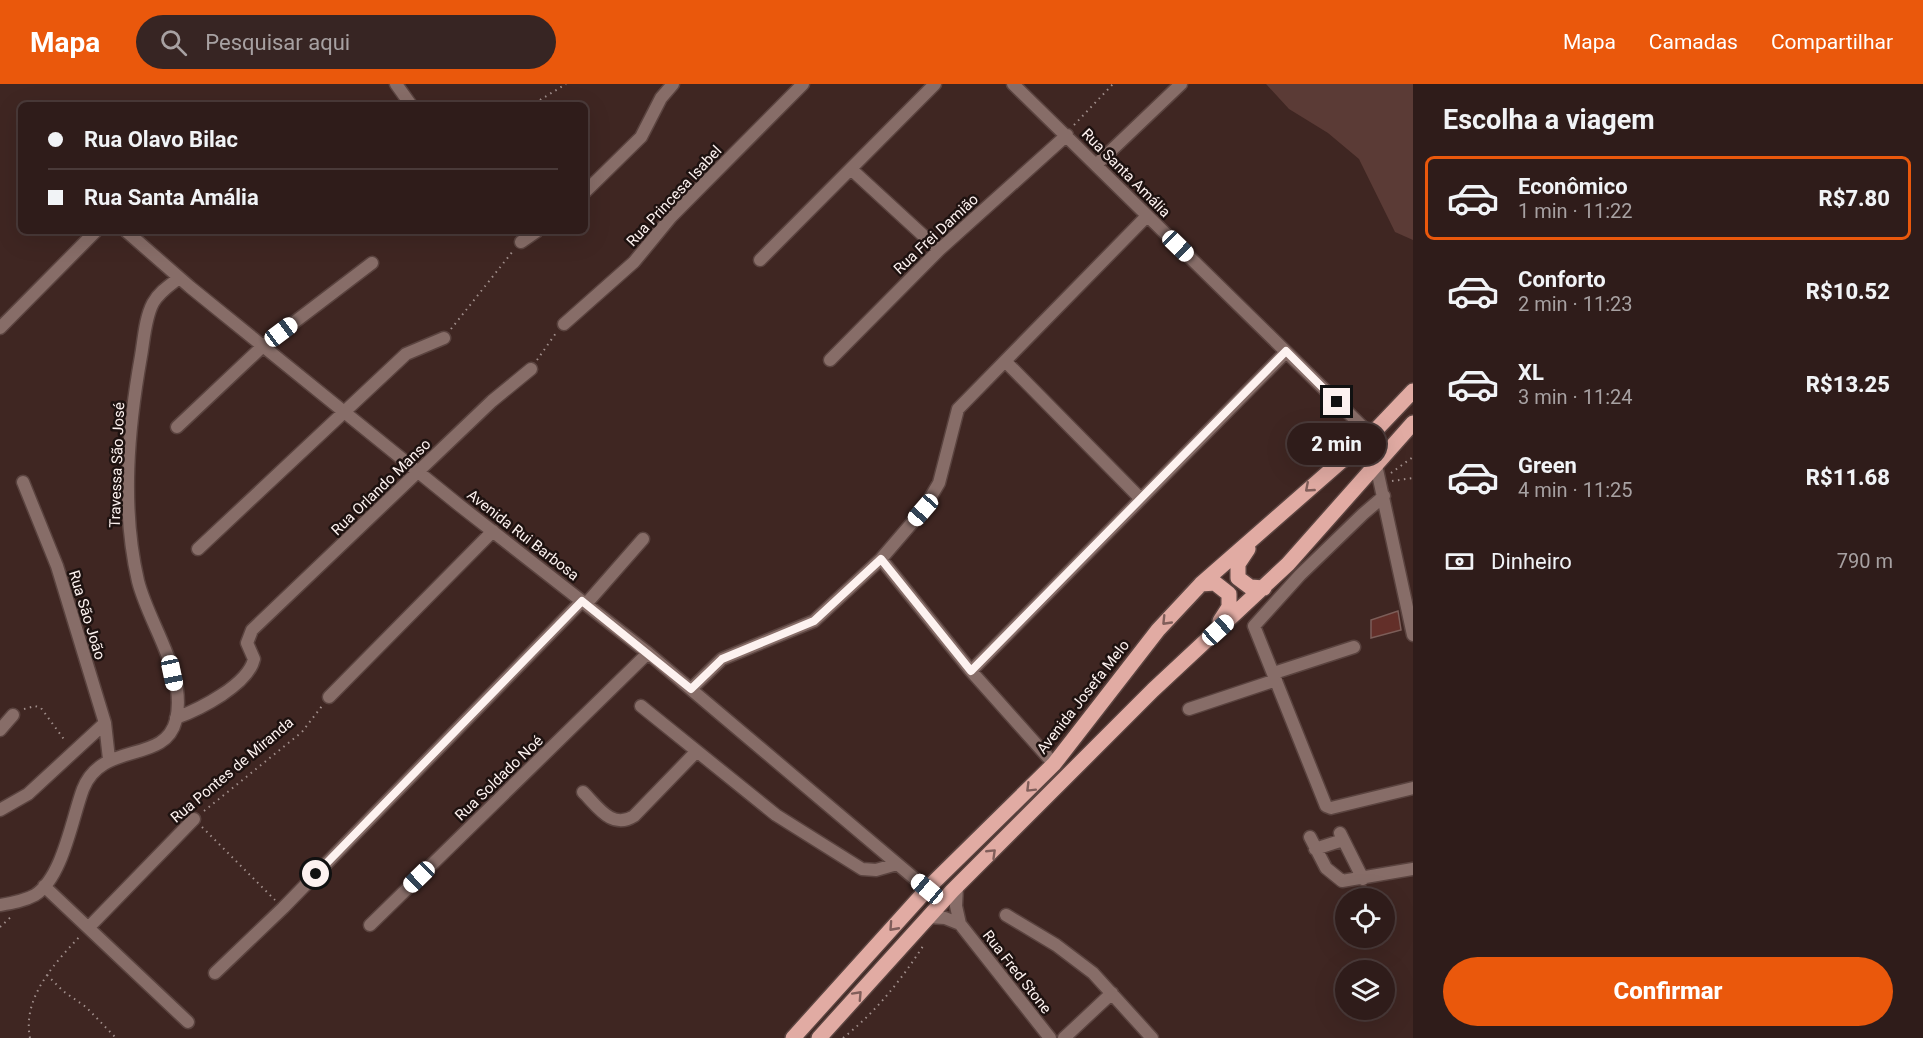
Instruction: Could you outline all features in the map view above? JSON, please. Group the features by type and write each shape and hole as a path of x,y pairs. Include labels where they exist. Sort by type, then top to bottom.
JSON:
{"main road":[{"name":"Avenida Josefa Melo","path":"793,1038 927,889 1054,764 1158,630 1201,584 1371,435 1413,391"},
{"path":"819,1038 957,886 1153,690 1288,564 1413,423"},
{"path":"1264,527 1238,564 1236,572 1250,587 1264,588"},
{"path":"1201,584 1221,585 1229,594 1230,601 1226,613 1204,643"}],"street":[{"path":"396,84 409,102"},
{"path":"588,189 641,137 661,98 673,84"},
{"name":"Rua Princesa Isabel","path":"564,324 634,262 671,217 803,84"},
{"path":"760,260 852,170 934,84"},
{"name":"Rua Santa Amália","path":"1014,84 1371,435"},
{"path":"1096,165 1181,84"},
{"name":"Rua Frei Damião","path":"830,360 939,250 1067,135"},
{"path":"852,170 939,250"},
{"path":"691,689 722,659 814,621 881,559 923,510 939,483 958,409 1147,216"},
{"path":"0,328 93,234"},
{"name":"Avenida Rui Barbosa","path":"129,234 179,278 263,346 648,653 927,889"},
{"path":"521,242 533,234"},
{"path":"177,427 263,346 372,263"},
{"name":"Travessa São José","path":"176,718 176,692 172,673 139,583 131,542 128,500 132,406 146,327 158,296 179,278"},
{"path":"198,549 406,354 444,338"},
{"path":"971,671 1286,351"},
{"path":"1005,361 1141,499"},
{"name":"Rua Orlando Manso","path":"176,718 214,700 247,675 254,659 248,643 252,630 492,401 531,369"},
{"path":"1376,465 1413,635"},
{"name":"Rua São João","path":"23,483 57,566 105,723 109,759"},
{"path":"1384,496 1300,575 1255,624 1328,807 1413,788"},
{"path":"329,697 493,531"},
{"path":"215,973 283,908 643,539"},
{"path":"881,559 971,671 1054,764"},
{"path":"1288,564 1300,575"},
{"path":"1190,709 1354,647"},
{"name":"Rua Soldado Noé","path":"370,925 648,653"},
{"path":"641,706 776,815 861,869 876,870 897,864"},
{"path":"0,730 14,715"},
{"path":"0,905 33,896 44,886 60,857 87,780 109,759 157,745 170,734 176,718"},
{"path":"0,810 28,794 105,723"},
{"path":"583,792 614,822 624,823 634,816 696,752"},
{"name":"Rua Pontes de Miranda","path":"89,927 194,819"},
{"path":"1363,879 1342,836 1312,843 1326,868 1336,877 1348,881 1363,879 1413,869"},
{"path":"44,886 188,1022"},
{"path":"957,886 956,906 960,924"},
{"path":"1006,915 1073,957 1112,993 1152,1038"},
{"path":"928,917 945,918 960,924"},
{"name":"Rua Fred Stone","path":"960,924 1050,1038"},
{"path":"1064,1038 1112,993"}],"path":[{"path":"540,100 566,84"},
{"path":"1067,135 1083,114 1113,84"},
{"path":"444,338 521,242"},
{"path":"531,369 564,324"},
{"path":"1381,482 1413,457"},
{"path":"1381,482 1413,478"},
{"name":"Rua Pontes de Miranda","path":"194,819 302,732 329,697"},
{"path":"14,715 29,706 40,708 73,753"},
{"path":"194,819 283,908"},
{"path":"30,1038 29,1011 46,974 89,927"},
{"path":"843,1038 868,1019 886,998 930,934"},
{"path":"46,974 63,991 86,1007 116,1038"}],"shaded area":[{"path":"1266,84 1413,84 1413,240 1395,232 1359,159 1328,133 1289,109"}],"building":[{"path":"1398,611 1401,630 1371,638 1371,620"}],"route":[{"path":"316,874 582,601 691,689 722,659 781,637 814,621 881,559 971,671 1286,351 1337,402"}]}
